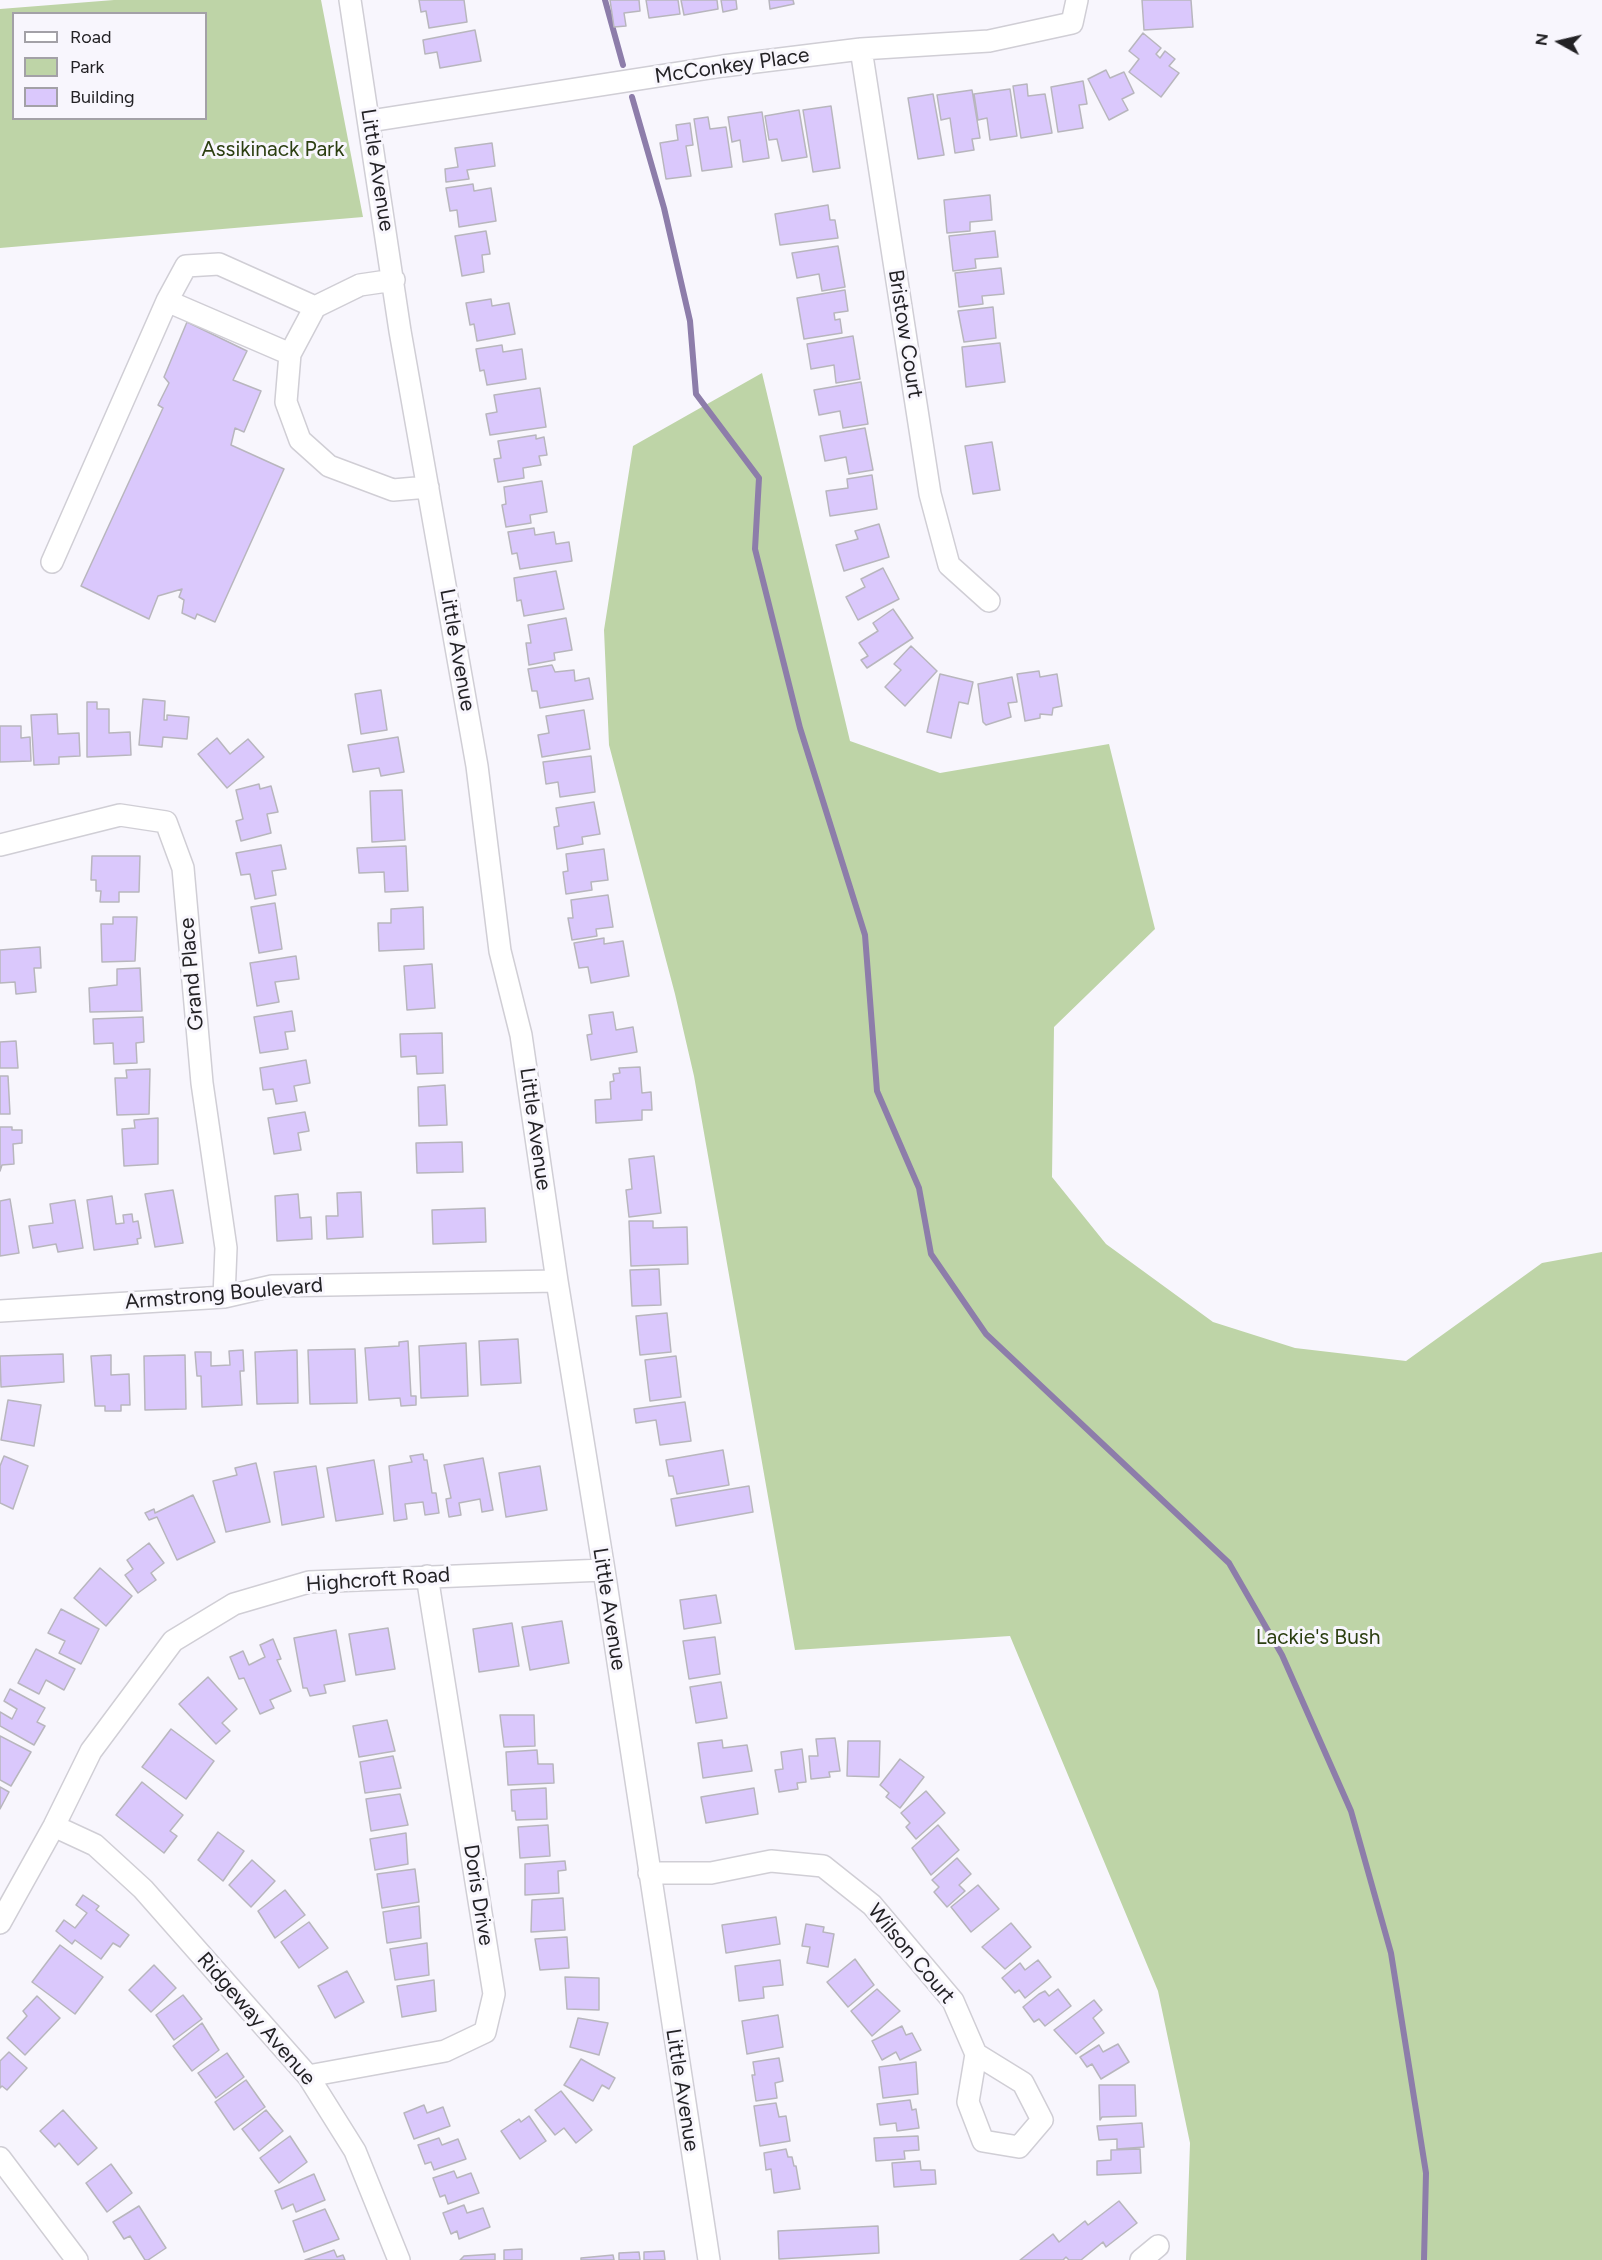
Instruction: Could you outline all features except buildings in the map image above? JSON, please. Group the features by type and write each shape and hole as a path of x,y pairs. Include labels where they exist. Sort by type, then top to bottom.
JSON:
{"street":[{"name":"Little Avenue","path":"350,0 400,331 477,766 500,951 521,1035 709,2260"},
{"name":"McConkey Place","path":"370,121 551,91 861,49 989,40 1072,23 1077,0"},
{"name":"Bristow Court","path":"861,49 930,494 949,565 989,601"},
{"path":"52,562 167,301 186,267 219,264 315,307"},
{"path":"394,280 360,285 315,307 290,354 286,402 300,440 328,466 393,490 428,487"},
{"path":"167,301 290,354"},
{"name":"Grand Place","path":"0,845 120,815 166,822 183,868 202,1083 225,1248 224,1297"},
{"name":"Armstrong Boulevard","path":"0,1311 224,1297 272,1286 557,1281"},
{"name":"Highcroft Road","path":"0,1923 54,1826 91,1751 173,1641 234,1604 309,1582 604,1570"},
{"name":"Doris Drive","path":"308,2076 445,2051 485,2032 494,1994 427,1576"},
{"name":"Ridgeway Avenue","path":"54,1826 95,1845 143,1889 308,2076 355,2151 399,2260"},
{"name":"Wilson Court","path":"649,1873 711,1874 771,1861 823,1866 872,1905 953,2001 976,2054"},
{"path":"0,2158 77,2260"},
{"path":"1141,2260 1158,2246"}],"green space":[{"name":"Assikinack Park","path":"114,0 321,0 363,217 0,248 0,9"},
{"name":"Lackie's Bush","path":"762,373 850,741 940,773 1109,744 1155,929 1054,1027 1052,1177 1106,1244 1213,1322 1295,1348 1406,1361 1542,1263 1602,1252 1602,2260 1186,2260 1190,2143 1158,1991 1010,1636 795,1650 694,1076 675,994 609,745 604,630 633,446"}],"waterway":[{"path":"605,0 623,65"},
{"path":"632,97 664,208 690,321 696,394 759,478 755,549 800,728 865,935 877,1091 919,1188 931,1254 986,1334 1229,1563 1282,1655 1351,1811 1391,1953 1426,2173 1424,2260"}]}
